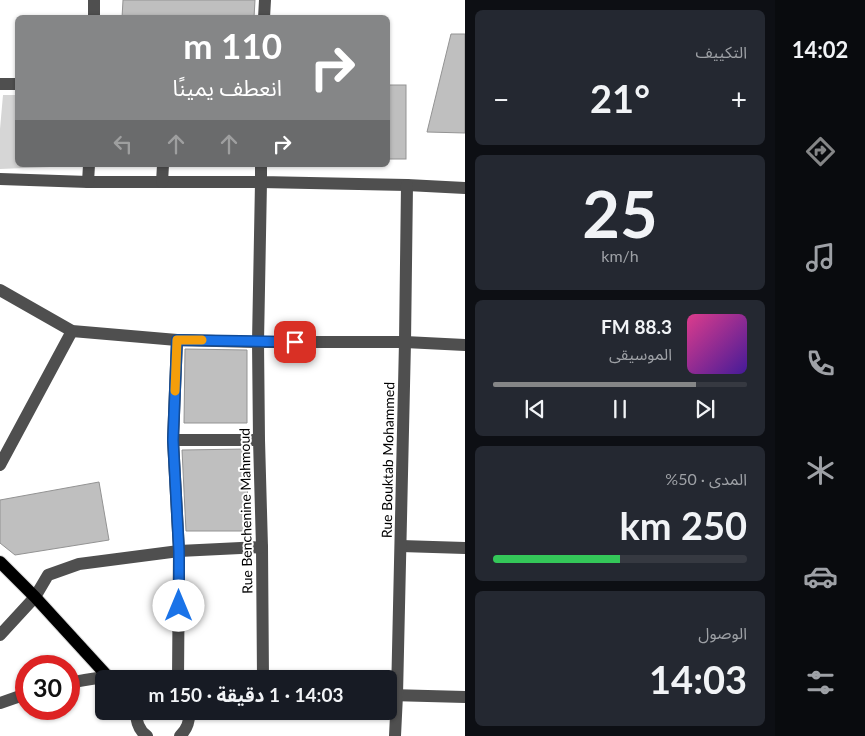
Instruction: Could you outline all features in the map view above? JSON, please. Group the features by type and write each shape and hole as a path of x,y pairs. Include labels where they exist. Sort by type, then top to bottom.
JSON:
{"main road":[{"path":"0,562 102,670"}],"street":[{"path":"94,0 94,15"},
{"path":"264,0 264,15"},
{"path":"0,84 15,84"},
{"path":"88,182 89,167"},
{"path":"162,182 163,167"},
{"name":"Rue Benchenine Mahmoud","path":"261,167 258,342 263,670"},
{"path":"0,179 88,182 261,182 465,188"},
{"name":"Rue Bouktab Mohammed","path":"394,670 401,546 406,342 407,185"},
{"path":"0,290 72,331 177,340 406,342 465,345"},
{"path":"0,465 72,331"},
{"path":"177,340 173,440 179,551 178,670"},
{"path":"173,440 259,440"},
{"path":"401,546 465,548"},
{"path":"0,635 35,597 48,576 79,564 179,551 262,547"},
{"path":"80,682 95,680"},
{"path":"397,695 465,696"},
{"path":"0,703 15,698"},
{"path":"136,720 147,736"},
{"path":"180,736 186,730 189,720"},
{"name":"Rue Bouktab Mohammed","path":"394,720 395,736"}],"shaded area":[{"path":"3,95 15,95 15,167 50,167 0,169 0,129"}],"building":[{"path":"123,0 255,0 254,15 122,15"},
{"path":"451,34 465,34 465,133 427,132"},
{"path":"390,85 406,85 406,159 390,159"},
{"path":"185,349 247,350 247,423 184,423"},
{"path":"247,449 248,531 186,531 182,450"},
{"path":"99,482 109,540 15,555 0,543 0,500"}],"slow traffic":[{"path":"175,391 177,340 202,340"}],"route":[{"path":"179,606 179,551 173,440 177,340 295,342"}]}
